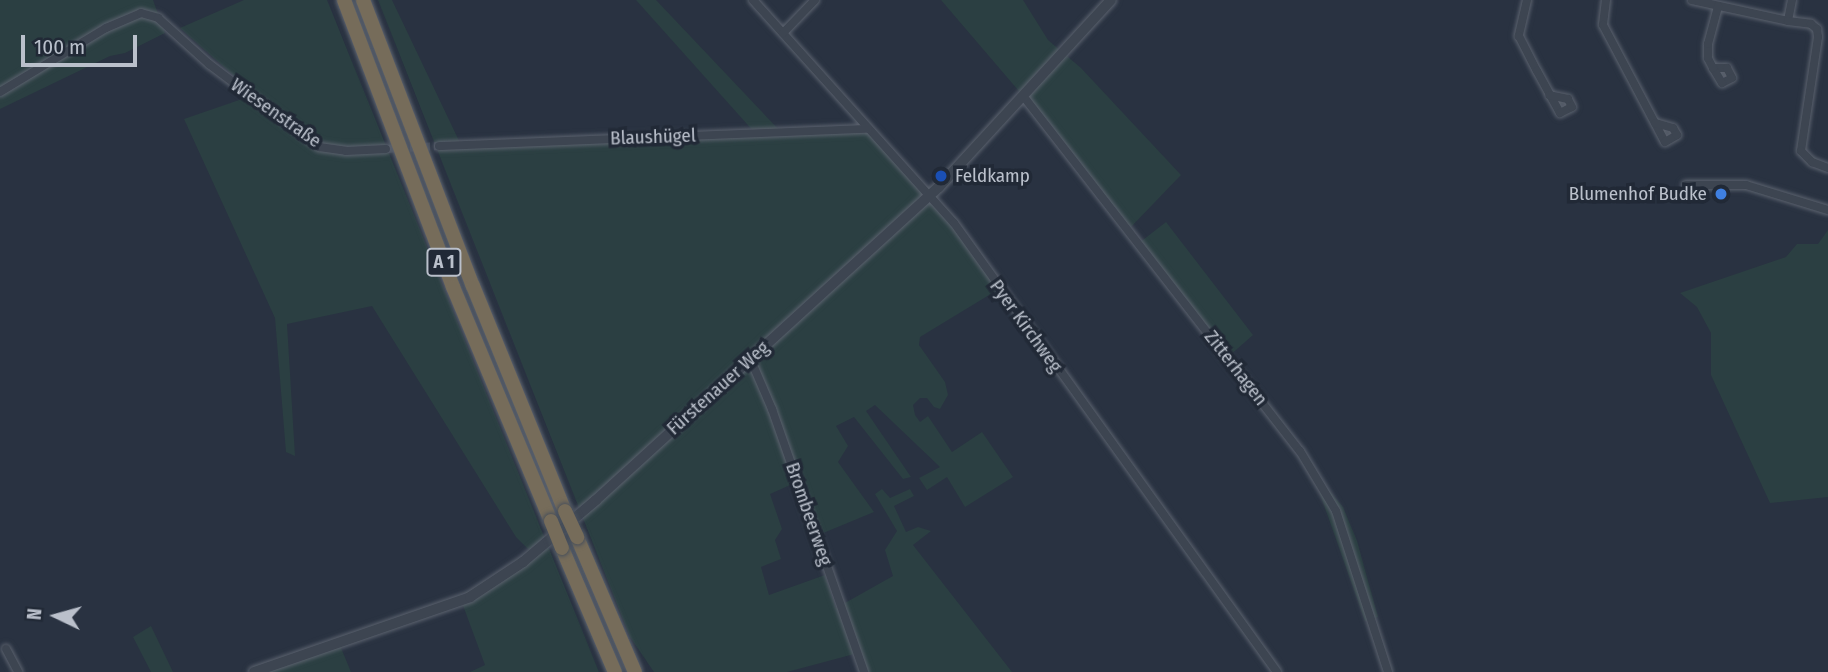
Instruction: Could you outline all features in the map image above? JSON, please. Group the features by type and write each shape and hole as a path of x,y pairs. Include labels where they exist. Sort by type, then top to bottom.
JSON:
{"highway":[{"name":"A 1","path":"344,0 453,287 615,672"},
{"name":"A 1","path":"363,0 473,286 565,511 635,672"}],"street":[{"name":"Pyer Kirchweg","path":"753,0 954,223 1277,672"},
{"path":"783,33 815,0"},
{"name":"Fürstenauer Weg","path":"254,672 470,597 523,562 596,500 930,195 1024,97 1111,0"},
{"path":"1527,0 1519,36 1549,94"},
{"path":"1606,0 1603,25 1656,123"},
{"path":"1692,0 1811,24 1817,29 1818,37 1800,144 1805,157 1828,168"},
{"path":"1788,20 1792,0"},
{"path":"1713,68 1707,52 1718,6"},
{"name":"Wiesenstraße","path":"0,92 106,28 141,13 158,18 209,64 319,147 346,151 386,149"},
{"name":"Zitterhagen","path":"1024,97 1300,452 1336,511 1388,672"},
{"name":"Blaushügel","path":"439,146 868,129"},
{"path":"1686,185 1746,185 1828,210"},
{"name":"Brombeerweg","path":"750,358 772,409 864,672"},
{"path":"6,649 18,672"}],"green space":[{"path":"0,0 153,0 165,33 125,53 110,56 0,109"},
{"path":"244,0 327,0 599,672 470,672 485,665 461,600 538,549 528,549 516,537 372,306 287,324 295,456 286,452 275,318 184,119 253,93 180,28"},
{"path":"378,0 392,0 461,145 755,133 636,0 656,0 781,132 868,129 935,201 999,289 920,337 919,345 945,382 948,395 940,409 934,407 927,398 920,398 913,405 915,415 920,422 928,416 952,452 982,432 1013,477 965,507 947,477 927,490 919,478 940,467 875,405 866,411 911,477 903,479 854,417 836,426 848,446 838,462 874,512 816,536 797,482 770,494 782,529 775,540 781,559 761,567 769,595 825,575 836,608 893,576 885,550 897,531 875,494 882,489 890,498 910,489 914,496 894,506 906,532 918,527 931,531 913,545 1012,672 865,672 858,653 787,672 654,672 630,637"},
{"path":"941,0 1023,0 1048,40 1081,68 1181,175 1129,229 1139,243 1166,222 1253,335 1228,357 1024,97"},
{"path":"1828,230 1828,497 1770,503 1711,375 1711,333 1697,307 1680,293 1786,257 1797,244 1818,244"},
{"path":"1326,487 1343,507 1357,541 1378,617 1365,621 1320,494"},
{"path":"151,626 173,672 151,672 133,637"},
{"path":"339,643 351,672 255,672"}],"tunnel":[{"path":"386,149 439,146"}],"place":[{"name":"Feldkamp","path":"941,176"},
{"name":"Blumenhof Budke","path":"1721,194"}]}
